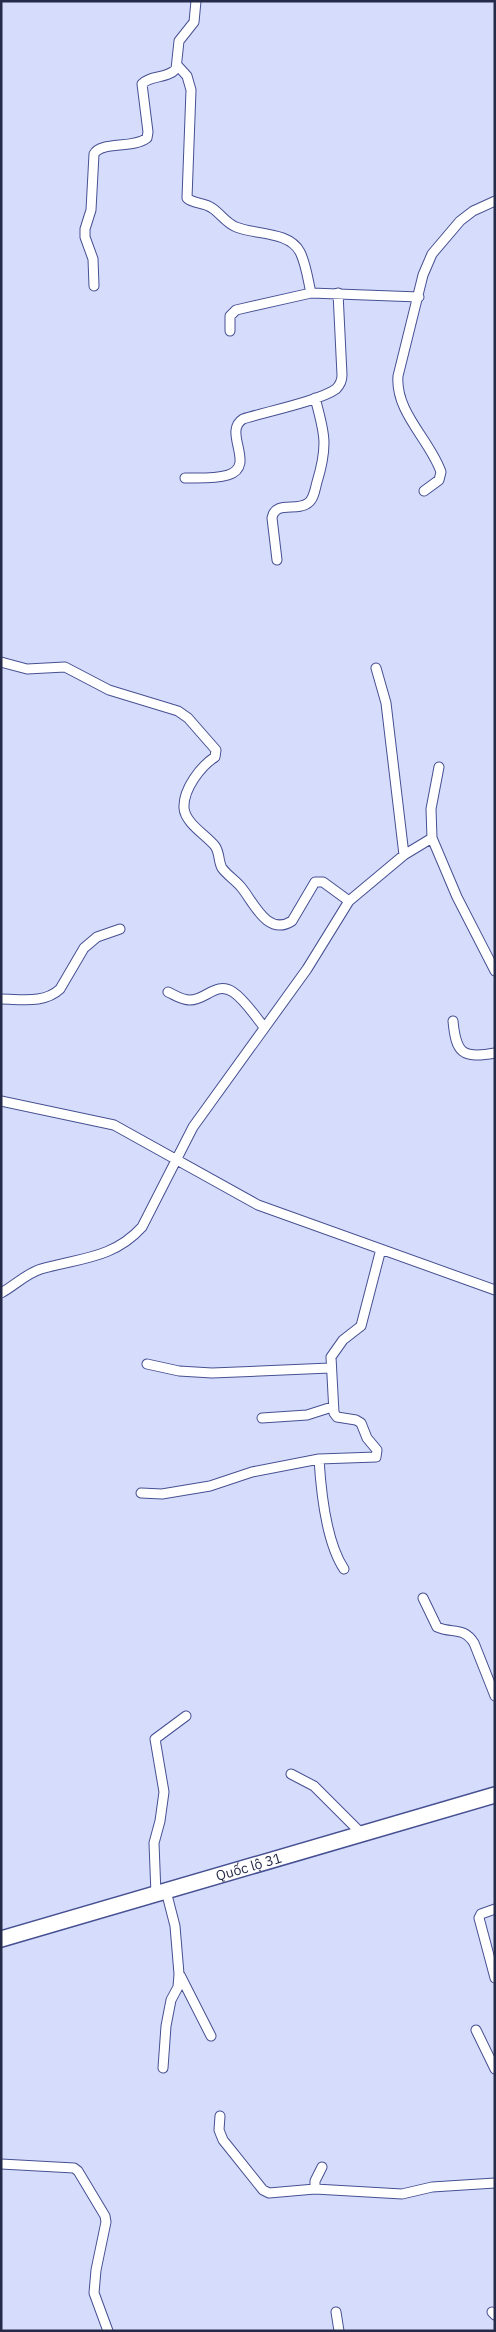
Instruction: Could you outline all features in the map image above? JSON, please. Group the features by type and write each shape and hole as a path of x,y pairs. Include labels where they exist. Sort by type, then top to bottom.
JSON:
{"highway":[{"name":"Quốc lộ 31","path":"1,1939 159,1890 495,1795"}],"street":[{"path":"94,286 93,259 85,237 85,229 91,210 94,154 100,148 132,145 147,138 148,132 142,84 146,80 173,72 177,64 179,41 194,22 196,1"},
{"path":"177,64 187,76 191,90 187,198 190,201 212,208 225,221 239,228 285,239 294,244 302,256 311,293"},
{"path":"424,492 439,480 441,472 406,409 399,390 398,381 426,270 437,248 454,227 467,216 495,201"},
{"path":"230,332 230,316 236,310 311,293 419,297"},
{"path":"185,478 211,478 232,473 240,462 235,430 240,420 315,398 337,388 342,379 338,293"},
{"path":"277,560 273,512 278,508 299,507 309,503 313,496 323,462 325,439 315,398"},
{"path":"1,662 27,669 70,669 97,686 161,704 178,711 188,718 216,750 214,757 203,764 197,773 185,800 185,814 216,848 224,870 240,886 257,912 268,921 280,924 292,921 315,882 323,882 349,901"},
{"path":"376,668 385,698 404,855"},
{"path":"440,767 431,809 432,838 457,897 495,971"},
{"path":"1,1293 39,1270 96,1257 136,1234 148,1218 175,1160 193,1127 307,970 349,901 404,855 432,838"},
{"path":"1,999 43,999 55,994 60,989 84,948 97,937 120,929"},
{"path":"168,992 178,998 192,1000 201,998 214,989 230,990 237,995 264,1027"},
{"path":"453,1021 455,1042 461,1050 475,1055 495,1053"},
{"path":"1,1102 114,1125 258,1205 495,1290"},
{"path":"141,1494 162,1494 210,1486 252,1472 319,1459 373,1458 378,1455 377,1450 367,1438 361,1424 356,1420 337,1417 332,1407 330,1368 332,1357 343,1340 361,1326 381,1249"},
{"path":"147,1364 179,1370 212,1372 330,1368"},
{"path":"262,1418 307,1415 332,1407"},
{"path":"319,1459 320,1484 329,1526 337,1559 344,1569"},
{"path":"423,1598 437,1627 462,1632 470,1636 480,1656 495,1696"},
{"path":"163,2068 166,2026 171,2000 178,1987 179,1974 175,1926 159,1890 154,1843 160,1821 164,1792 155,1739 186,1716"},
{"path":"291,1774 314,1786 362,1834"},
{"path":"495,1908 481,1914 479,1918 495,1978"},
{"path":"179,1974 211,2036"},
{"path":"476,2030 495,2069"},
{"path":"220,2116 219,2130 223,2140 263,2190 269,2193 315,2189 402,2194 432,2187 495,2182"},
{"path":"1,2164 74,2168 78,2171 103,2211 106,2222 96,2270 94,2294 108,2331"},
{"path":"315,2189 315,2181 322,2167"},
{"path":"336,2312 339,2331"}]}
